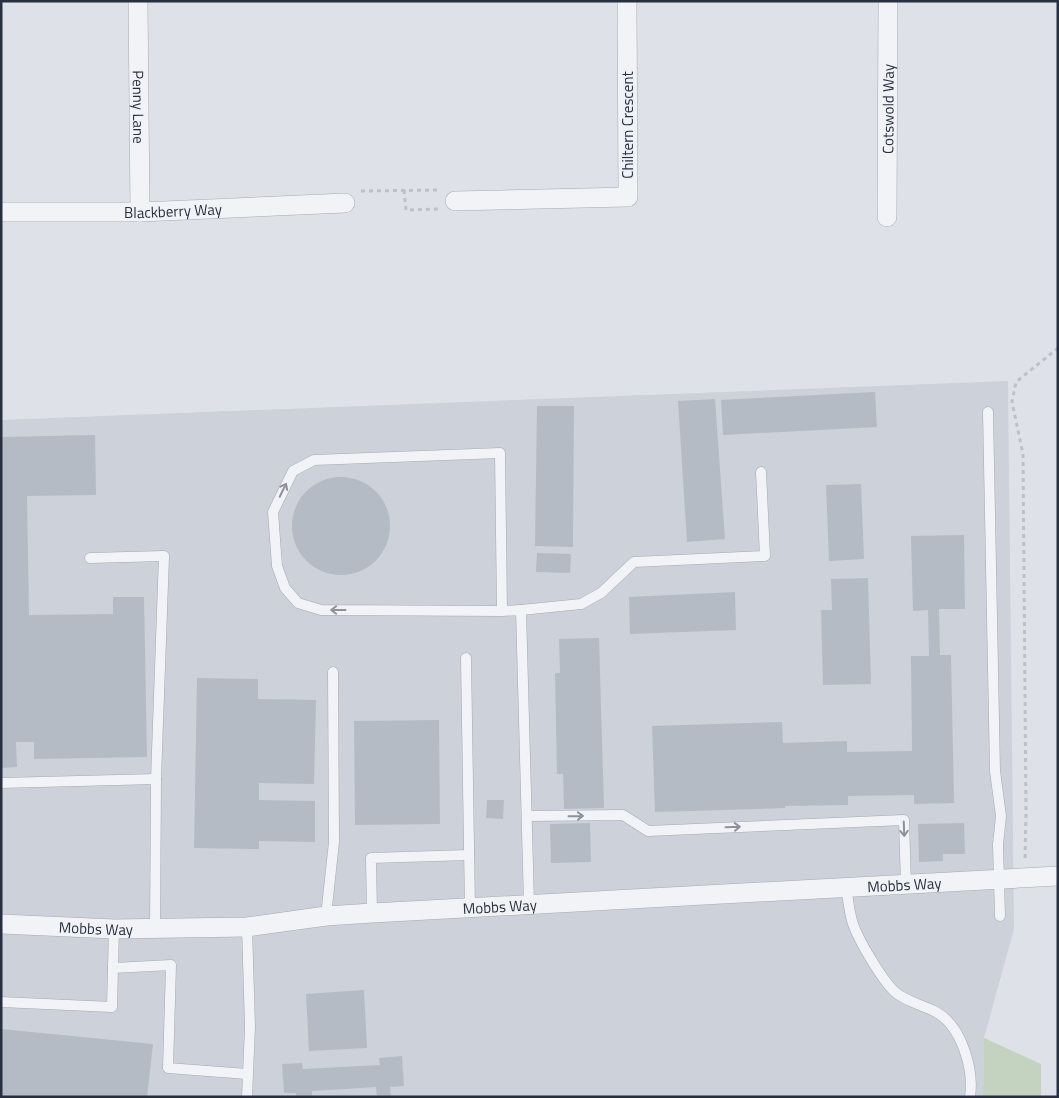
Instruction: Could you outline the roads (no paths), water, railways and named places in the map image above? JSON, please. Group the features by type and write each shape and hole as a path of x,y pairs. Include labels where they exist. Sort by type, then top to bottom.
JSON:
{"street":[{"name":"Penny Lane","path":"138,1 140,212"},
{"name":"Chiltern Crescent","path":"455,201 628,197 627,1"},
{"name":"Cotswold Way","path":"887,217 888,1"},
{"name":"Blackberry Way","path":"1,212 140,212 345,203"},
{"name":"Mobbs Way","path":"1,924 114,929 247,927 326,916 372,913 1058,876"}],"lane":[{"path":"988,412 995,771 1001,816 998,845 1000,916"},
{"path":"502,610 500,453 428,454 314,460 293,471 273,512 277,566 285,588 298,603 321,610 387,610 502,610 521,610 581,604 601,593 634,562 765,556 761,472"},
{"path":"90,558 164,556 156,779 155,929"},
{"path":"521,610 529,904"},
{"path":"466,658 470,909"},
{"path":"326,916 334,842 333,672"},
{"path":"1,783 156,779"},
{"path":"527,816 623,815 648,831 904,820 906,885"},
{"path":"372,913 371,858 469,855"},
{"path":"846,886 853,924 879,972 896,993 938,1013 952,1025 964,1049 970,1068 972,1084 970,1097"},
{"path":"247,927 250,1027 247,1097"},
{"path":"1,1002 112,1007 114,929"},
{"path":"113,968 171,966 168,1068 248,1074"}]}
